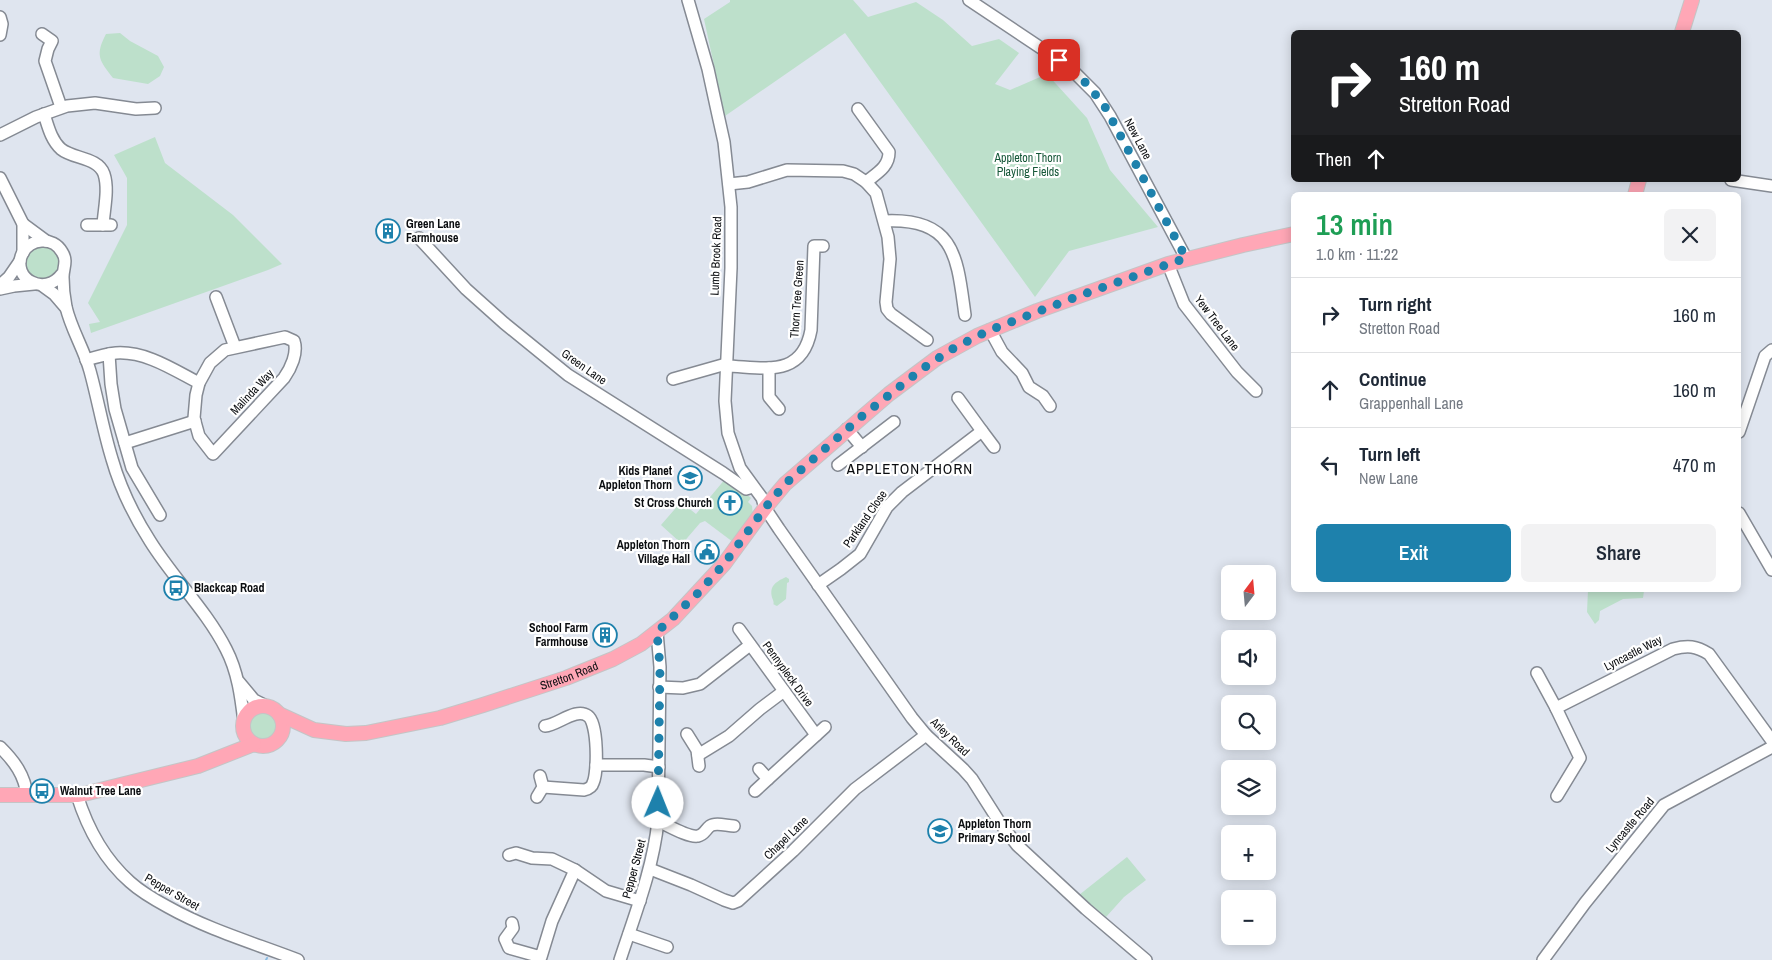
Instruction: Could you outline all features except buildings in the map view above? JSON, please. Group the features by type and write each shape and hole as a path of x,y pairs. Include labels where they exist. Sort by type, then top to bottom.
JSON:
{"main road":[{"path":"1683,30 1691,1"},
{"name":"Stretton Road","path":"281,735 294,731 314,730 346,734 366,733 440,718 526,691 593,667 640,644 657,632 698,593 724,564 785,484 889,394 954,348 990,330 1037,311 1168,264 1186,258 1291,235"},
{"path":"0,796 77,795 182,771 217,759 254,744 266,746 272,744 281,735 283,724 279,714 266,706 254,708 249,712 235,742 217,759"},
{"name":"Stretton Road","path":"279,714 314,730"},
{"path":"244,725 245,734 254,744"}],"street":[{"name":"Lumb Brook Road","path":"688,0 708,69 724,142 732,207 725,401 728,433 740,468 762,498 765,508"},
{"name":"New Lane","path":"968,0 1059,60 1095,93 1110,116 1186,258"},
{"path":"0,17 2,24 0,35"},
{"path":"42,34 52,42 45,61 61,107"},
{"path":"1,131 61,107 95,103 136,109 155,108"},
{"path":"860,105 889,152 889,160 886,166 866,182"},
{"path":"44,114 52,137 60,147 66,152 96,164 104,175 107,225 86,225"},
{"path":"729,184 748,182 787,170 843,171 854,174 866,182 876,193 888,237 890,259 887,309 891,314 927,340"},
{"path":"0,178 23,224 46,241 56,245 64,256 66,263 62,274 54,282 38,285 0,287"},
{"path":"1741,181 1772,186"},
{"path":"885,221 901,220 919,223 935,230 944,238 951,248 966,317"},
{"path":"23,224 22,257 24,275 54,294 67,310"},
{"name":"Green Lane","path":"419,238 466,289 568,375 746,489 753,487"},
{"path":"0,287 32,243 46,241"},
{"name":"Thorn Tree Green","path":"673,379 726,365 769,368 783,367 793,362 803,353 809,342 814,246 823,246"},
{"name":"Yew Tree Lane","path":"1168,264 1184,304 1237,372 1256,391"},
{"path":"62,274 67,310 86,360 112,460 121,486 150,542 204,615 226,649 238,681 244,725"},
{"path":"125,443 195,421 194,406 199,383 216,356 235,346 216,297"},
{"path":"990,330 1002,352 1022,373 1029,387 1042,396 1051,407"},
{"name":"Malinda Way","path":"195,421 199,436 212,454 284,378 290,370 296,345 294,341 285,337 256,344 235,346"},
{"path":"1741,426 1765,356 1772,350"},
{"path":"86,360 123,353 146,358 199,383"},
{"path":"110,354 113,397 132,468 160,515"},
{"path":"769,368 769,397 778,409"},
{"path":"958,398 994,447"},
{"path":"838,465 894,422"},
{"path":"847,429 862,447"},
{"name":"Parkland Close","path":"818,585 860,554 887,507 902,492 982,431"},
{"name":"Arley Road","path":"765,508 912,718 926,735 972,779 1000,823 1017,845 1086,909 1146,960"},
{"path":"1741,516 1772,570"},
{"name":"Pennypleck Drive","path":"739,629 816,735"},
{"name":"Pepper Street","path":"620,960 650,869 658,821 660,667 657,632"},
{"path":"659,687 683,688 700,684 750,645"},
{"name":"Lyncastle Way","path":"1556,708 1673,649 1683,646 1696,646 1709,654 1772,741"},
{"path":"1536,674 1556,708 1580,758 1557,796"},
{"path":"238,681 254,700 266,706"},
{"path":"687,734 699,761 784,691"},
{"path":"540,776 540,792 584,790 590,788 593,784 596,765 595,728 592,720 587,715 575,714 552,726 543,726"},
{"path":"755,791 825,727"},
{"name":"Chapel Lane","path":"650,869 724,900 733,903 738,902 793,851 854,790 926,735"},
{"path":"0,747 19,769 26,785 27,796"},
{"name":"Lyncastle Road","path":"1543,960 1664,804 1772,747"},
{"path":"596,765 644,765 659,767"},
{"path":"759,769 768,779"},
{"name":"Pepper Street","path":"77,795 85,820 104,853 129,882 144,893 203,924 240,940 298,960"},
{"path":"658,821 691,836 704,834 710,826 715,824 734,826"},
{"path":"507,855 516,853 532,858 552,859 575,870 606,890 640,902"},
{"path":"512,923 505,948 541,957 552,920 575,870"},
{"path":"629,934 670,944"}],"green space":[{"name":"Appleton Thorn Playing Fields","path":"730,0 853,0 868,17 916,2 943,20 972,46 999,39 1019,53 995,84 1010,90 1047,74 1087,118 1110,170 1158,227 1069,251 1035,297 845,33 725,116 704,19 730,2"},
{"path":"120,33 130,41 158,56 164,67 160,76 148,84 113,78 102,62 100,47 106,34"},
{"path":"155,137 165,163 233,215 282,264 91,333 89,324 100,322 88,303 127,225 127,178 114,155"},
{"path":"43,244 52,248 59,257 59,270 46,281 30,277 24,267 28,251"},
{"path":"726,478 751,498 748,502 752,506 753,515 733,542 705,521 700,523 682,544 661,525 681,502 696,514"},
{"path":"786,577 789,579 789,582 787,583 786,599 777,606 774,604 772,588"},
{"path":"1588,592 1644,592 1643,598 1623,599 1600,611 1599,620 1595,624 1587,612"},
{"path":"262,710 268,711 273,715 277,720 277,732 273,737 268,741 262,742 256,741 251,737 247,732 246,726 247,720 251,715 256,711"},
{"path":"1127,857 1146,880 1124,897 1106,917 1079,895"}],"place":[{"name":"Green Lane Farmhouse","path":"388,231"},
{"name":"Kids Planet Appleton Thorn","path":"690,478"},
{"name":"St Cross Church","path":"730,503"},
{"name":"Appleton Thorn Village Hall","path":"707,552"},
{"name":"Blackcap Road","path":"176,588"},
{"name":"School Farm Farmhouse","path":"605,635"},
{"name":"Walnut Tree Lane","path":"42,791"},
{"name":"Appleton Thorn Primary School","path":"940,831"}],"district":[{"name":"APPLETON THORN","path":"910,468"}],"route":[{"path":"658,803 660,667 657,632 673,619 724,564 785,484 906,380 954,348 990,330 1037,311 1186,258 1104,105 1086,83 1059,60"}]}
